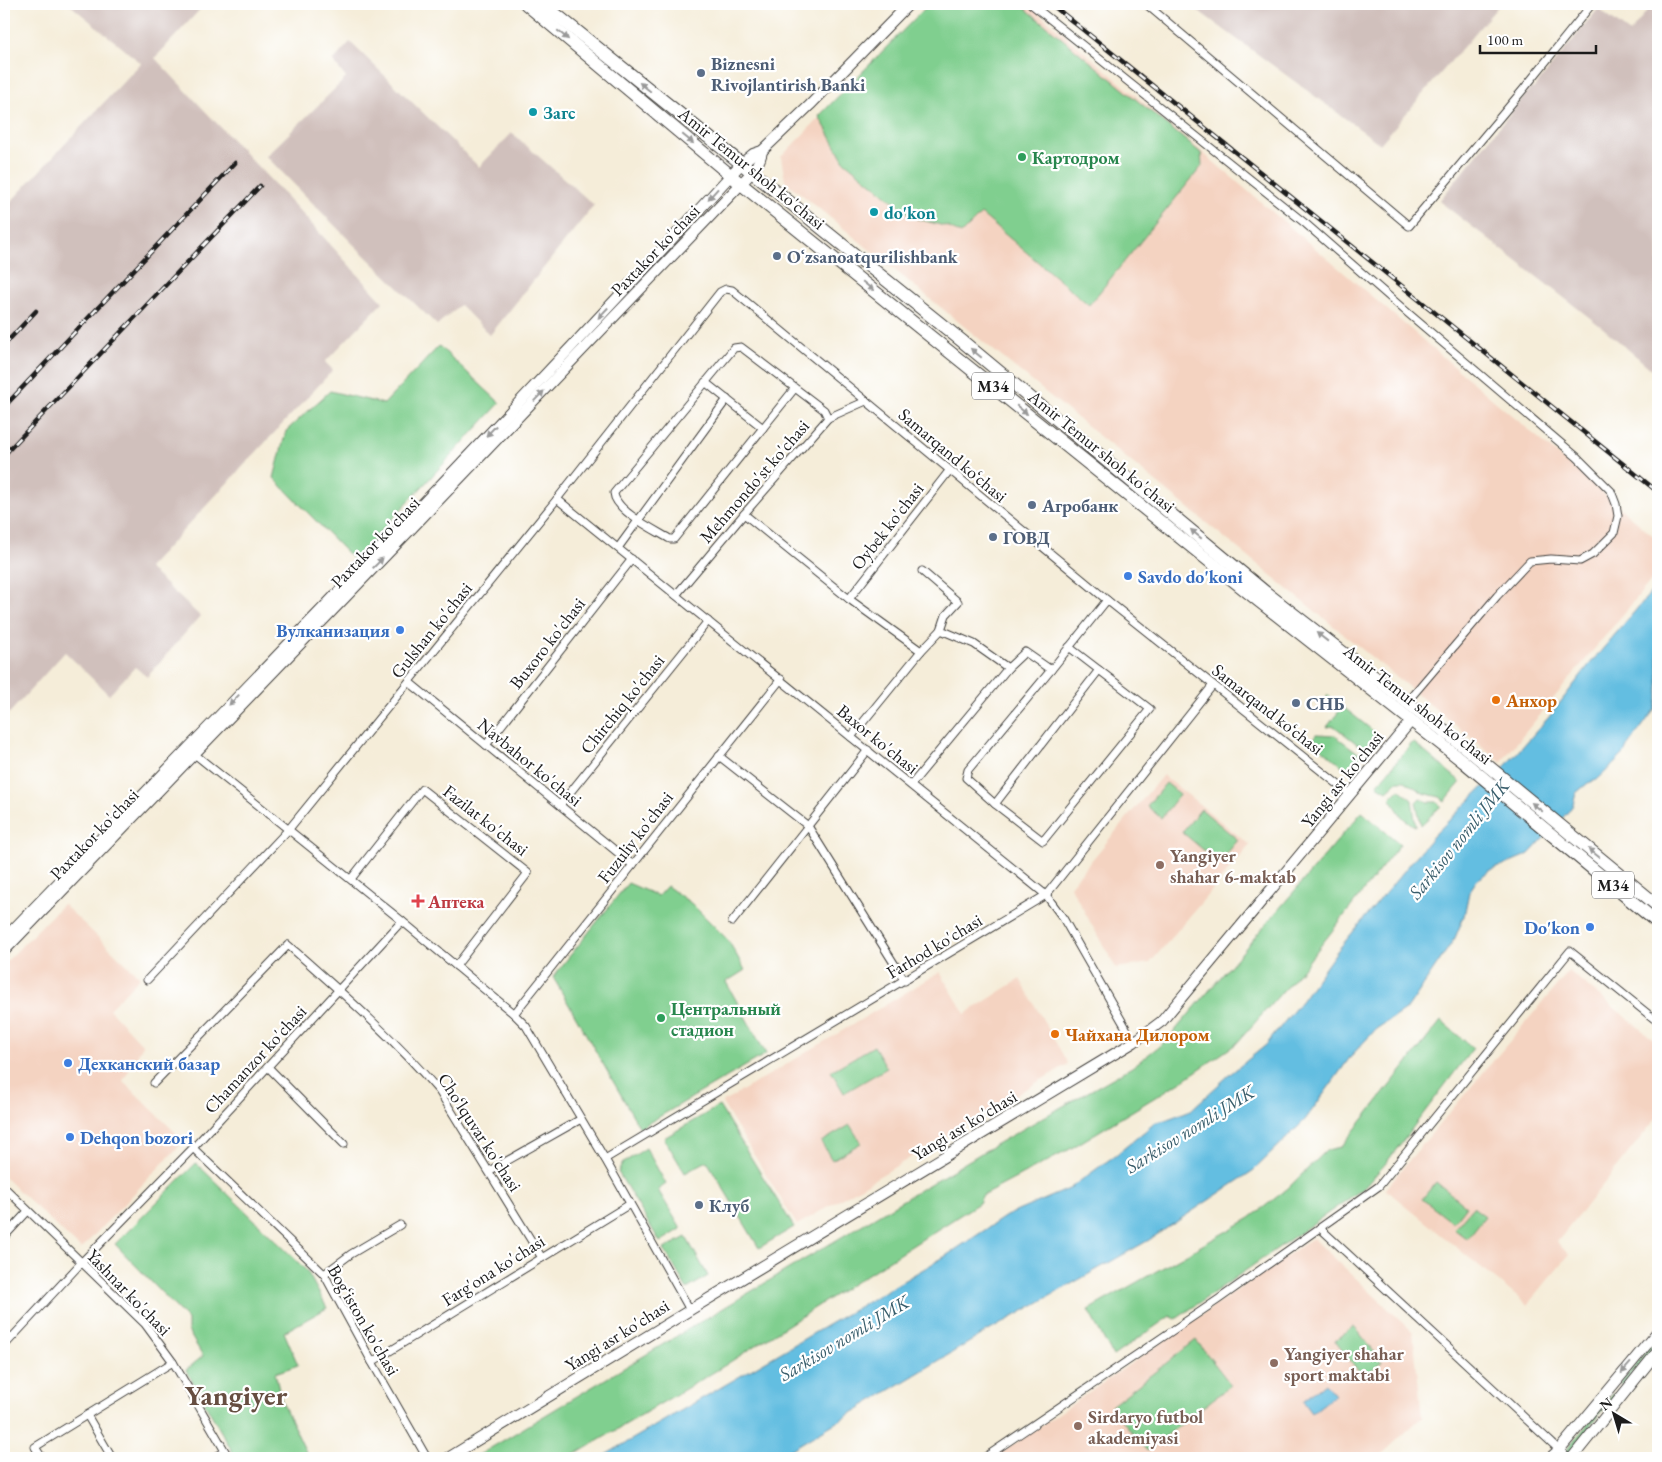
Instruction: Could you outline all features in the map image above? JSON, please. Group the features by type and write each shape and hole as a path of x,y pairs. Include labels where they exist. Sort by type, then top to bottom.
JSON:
{"highway":[{"name":"Amir Temur shoh ko'chasi","path":"526,4 741,184 1258,601 1411,721 1468,757"},
{"name":"Amir Temur shoh ko'chasi","path":"543,4 962,340 1265,592 1406,703 1571,842 1658,906"},
{"path":"952,353 962,340"},
{"name":"Amir Temur shoh ko'chasi","path":"1571,842 1658,923"}],"main road":[{"name":"Paxtakor ko'chasi","path":"4,951 655,258 731,174 753,154 762,151 909,4"},
{"name":"Paxtakor ko'chasi","path":"4,939 191,751 741,184 760,160 762,151"},
{"name":"Yangi asr ko'chasi","path":"448,1458 1134,1042 1162,1021 1411,721"},
{"path":"1550,1458 1559,1450 1614,1382 1658,1333"},
{"path":"1572,1458 1658,1351"}],"street":[{"path":"1031,4 1306,224 1577,457 1611,491 1618,516 1614,533 1604,544 1593,554 1580,561 1550,559 1530,561 1497,596 1406,703"},
{"path":"1146,4 1409,226 1592,4"},
{"name":"Samarqand ko‘chasi","path":"726,289 732,290 1107,600 1350,794"},
{"name":"Gulshan ko'chasi","path":"147,980 289,829 557,499 720,292 726,289"},
{"path":"795,388 674,539 670,539 639,521 616,501 614,493 705,382 734,348 738,346 741,347 824,410 828,418"},
{"path":"705,382 763,428"},
{"path":"618,548 727,399"},
{"name":"Mehmondo'st ko'chasi","path":"676,595 828,418 866,401"},
{"name":"Oybek ko'chasi","path":"849,599 949,471"},
{"name":"Baxor ko'chasi","path":"557,499 1046,895 1063,918 1134,1042"},
{"path":"744,514 849,599 920,651"},
{"name":"Buxoro ko'chasi","path":"486,745 632,559"},
{"path":"851,737 920,651 940,630 946,615 958,602 922,571"},
{"path":"1069,646 1150,709 1043,841 995,804 966,778 968,770 1069,646 1107,600"},
{"name":"Chirchiq ko'chasi","path":"560,805 708,621"},
{"path":"940,630 974,644 1008,668"},
{"path":"911,785 1008,668 1025,652 1050,670"},
{"path":"995,804 1099,670"},
{"name":"Fuzuliy ko'chasi","path":"514,1014 781,679"},
{"name":"Navbahor ko'chasi","path":"409,682 632,865"},
{"name":"Farhod ko'chasi","path":"605,1159 1046,895 1213,685"},
{"path":"732,922 868,750"},
{"path":"191,751 351,879 526,1026 605,1159 690,1310"},
{"path":"718,756 808,826 905,981"},
{"name":"Fazilat ko'chasi","path":"351,879 422,790 528,873 456,966"},
{"name":"Chamanzor ko'chasi","path":"4,1346 82,1262 193,1148 402,921"},
{"name":"Cho‘lquvar ko'chasi","path":"154,1083 288,945 339,990 426,1075 439,1091 542,1258"},
{"path":"984,1458 1321,1229 1379,1186 1570,950 1658,1022"},
{"path":"268,1067 344,1144"},
{"path":"489,1171 581,1119"},
{"name":"Bog‘iston ko'chasi","path":"193,1148 324,1274 427,1458"},
{"name":"Yashnar ko'chasi","path":"4,1187 145,1324 173,1362 227,1455"},
{"name":"Farg'ona ko'chasi","path":"372,1362 630,1204"},
{"path":"4,1236 28,1211"},
{"path":"324,1274 351,1254 400,1225"},
{"path":"1321,1229 1568,1458"},
{"path":"42,1458 35,1447 173,1362"},
{"path":"1614,1382 1626,1392"},
{"path":"87,1415 110,1457"},
{"path":"213,1458 227,1455"}],"shaded area":[{"path":"69,4 205,4 155,58 383,302 325,362 333,370 148,568 200,616 147,677 135,667 109,695 65,652 4,719 4,209 141,63"},
{"path":"930,4 1028,4 1658,540 1658,572 1501,762 785,181 781,157"},
{"path":"1189,4 1500,4 1380,144"},
{"path":"1652,4 1658,4 1658,375 1603,328 1439,201 1598,9 1630,33"},
{"path":"350,42 479,167 512,133 594,205 490,335 460,305 437,325 266,156 346,78 333,61"},
{"name":"Yangiyer shahar 6-maktab","path":"1163,775 1250,845 1150,963 1116,968 1070,886"},
{"name":"Дехканский базар","path":"63,904 140,977 109,1009 143,1045 123,1081 184,1141 81,1249 4,1177 4,964"},
{"path":"1569,971 1658,1043 1658,1116 1557,1242 1569,1255 1527,1305 1385,1189"},
{"path":"940,972 965,1014 1020,979 1068,1064 797,1225 722,1103"},
{"name":"Yangiyer shahar sport maktabi","path":"1313,1238 1413,1332 1422,1417 1378,1458 994,1458"}],"green space":[{"name":"Картодром","path":"929,4 1020,4 1201,153 1202,166 1089,305 981,214 961,234 948,227 914,218 844,161 819,116"},
{"path":"439,346 500,403 354,560 274,478 286,431 330,391 384,404"},
{"path":"1328,695 1377,734 1365,750 1334,726 1327,727 1340,710 1326,699"},
{"path":"1316,734 1334,735 1361,755 1348,771 1312,740"},
{"path":"1413,742 1461,782 1445,801 1440,797 1423,793 1405,781 1398,781 1387,791 1377,785"},
{"path":"1166,783 1180,794 1161,818 1147,806"},
{"path":"1399,789 1412,800 1416,827 1403,818 1390,798"},
{"path":"1420,798 1428,802 1437,802 1441,806 1421,825 1416,802"},
{"path":"1201,809 1238,840 1219,863 1182,832"},
{"path":"1362,812 1400,844 1304,967 1236,1044 1185,1079 1065,1152 982,1196 979,1203 719,1369 569,1458 474,1458 993,1146 1132,1067 1166,1041"},
{"name":"Центральный стадион","path":"628,883 658,896 667,886 692,904 728,940 745,970 726,982 766,1054 640,1128 553,977"},
{"path":"1441,1021 1473,1048 1386,1163 1364,1188 1176,1319 1170,1316 1113,1356 1088,1310 1250,1218 1287,1189 1327,1150 1341,1147"},
{"path":"874,1046 887,1068 844,1093 831,1071"},
{"path":"719,1106 794,1227 759,1248 707,1161 685,1173 664,1138"},
{"path":"850,1125 861,1143 832,1160 821,1142"},
{"path":"646,1148 666,1184 658,1190 681,1229 660,1242 618,1172 623,1163"},
{"path":"196,1163 307,1271 327,1308 284,1332 298,1365 275,1373 282,1402 308,1456 305,1458 236,1458 186,1370 203,1356 188,1331 188,1320 115,1244"},
{"path":"1436,1182 1466,1206 1453,1223 1422,1199"},
{"path":"1473,1207 1485,1216 1467,1239 1454,1229"},
{"path":"686,1237 708,1276 687,1289 664,1249"},
{"path":"1354,1326 1382,1362 1363,1377 1335,1341"},
{"path":"1655,1339 1658,1341 1622,1385 1620,1383"},
{"path":"1196,1340 1231,1385 1147,1451 1111,1406"},
{"path":"1613,1393 1615,1395 1567,1455 1564,1453"}],"water":[{"name":"Sarkisov nomli JMK","path":"1658,584 1658,696 1655,709 1627,747 1624,754 1597,780 1588,783 1576,793 1573,805 1568,812 1529,854 1489,871 1477,880 1469,892 1464,916 1455,938 1408,1008 1376,1029 1351,1056 1305,1120 1254,1170 1149,1240 983,1334 777,1458 600,1458 944,1257 1006,1216 1069,1189 1117,1154 1156,1122 1191,1110 1229,1075 1266,1045 1302,1000 1337,951 1434,835 1507,764 1549,717 1589,665"},
{"path":"1325,1383 1335,1395 1312,1413 1303,1401"}],"railway":[{"path":"1051,4 1658,492"},
{"path":"4,407 235,163"},
{"path":"4,455 260,186"},
{"path":"4,345 36,311"}],"place":[{"name":"Biznesni Rivojlantirish Banki","path":"701,73"},
{"name":"Загс","path":"533,112"},
{"name":"Картодром","path":"1022,157"},
{"name":"do'kon","path":"874,212"},
{"name":"Oʻzsanoatqurilishbank","path":"777,256"},
{"name":"Агробанк","path":"1032,505"},
{"name":"ГОВД","path":"993,537"},
{"name":"Savdo do'koni","path":"1128,576"},
{"name":"Вулканизация","path":"400,630"},
{"name":"Анхор","path":"1496,700"},
{"name":"СНБ","path":"1296,703"},
{"name":"Yangiyer shahar 6-maktab","path":"1160,865"},
{"name":"Аптека","path":"418,901"},
{"name":"Do'kon","path":"1590,927"},
{"name":"Центральный стадион","path":"661,1018"},
{"name":"Чайхана Дилором","path":"1055,1034"},
{"name":"Дехканский базар","path":"68,1063"},
{"name":"Dehqon bozori","path":"70,1137"},
{"name":"Клуб","path":"699,1205"},
{"name":"Yangiyer shahar sport maktabi","path":"1274,1363"},
{"name":"Sirdaryo futbol akademiyasi","path":"1078,1426"}],"district":[{"name":"Yangiyer","path":"236,1395"}]}
